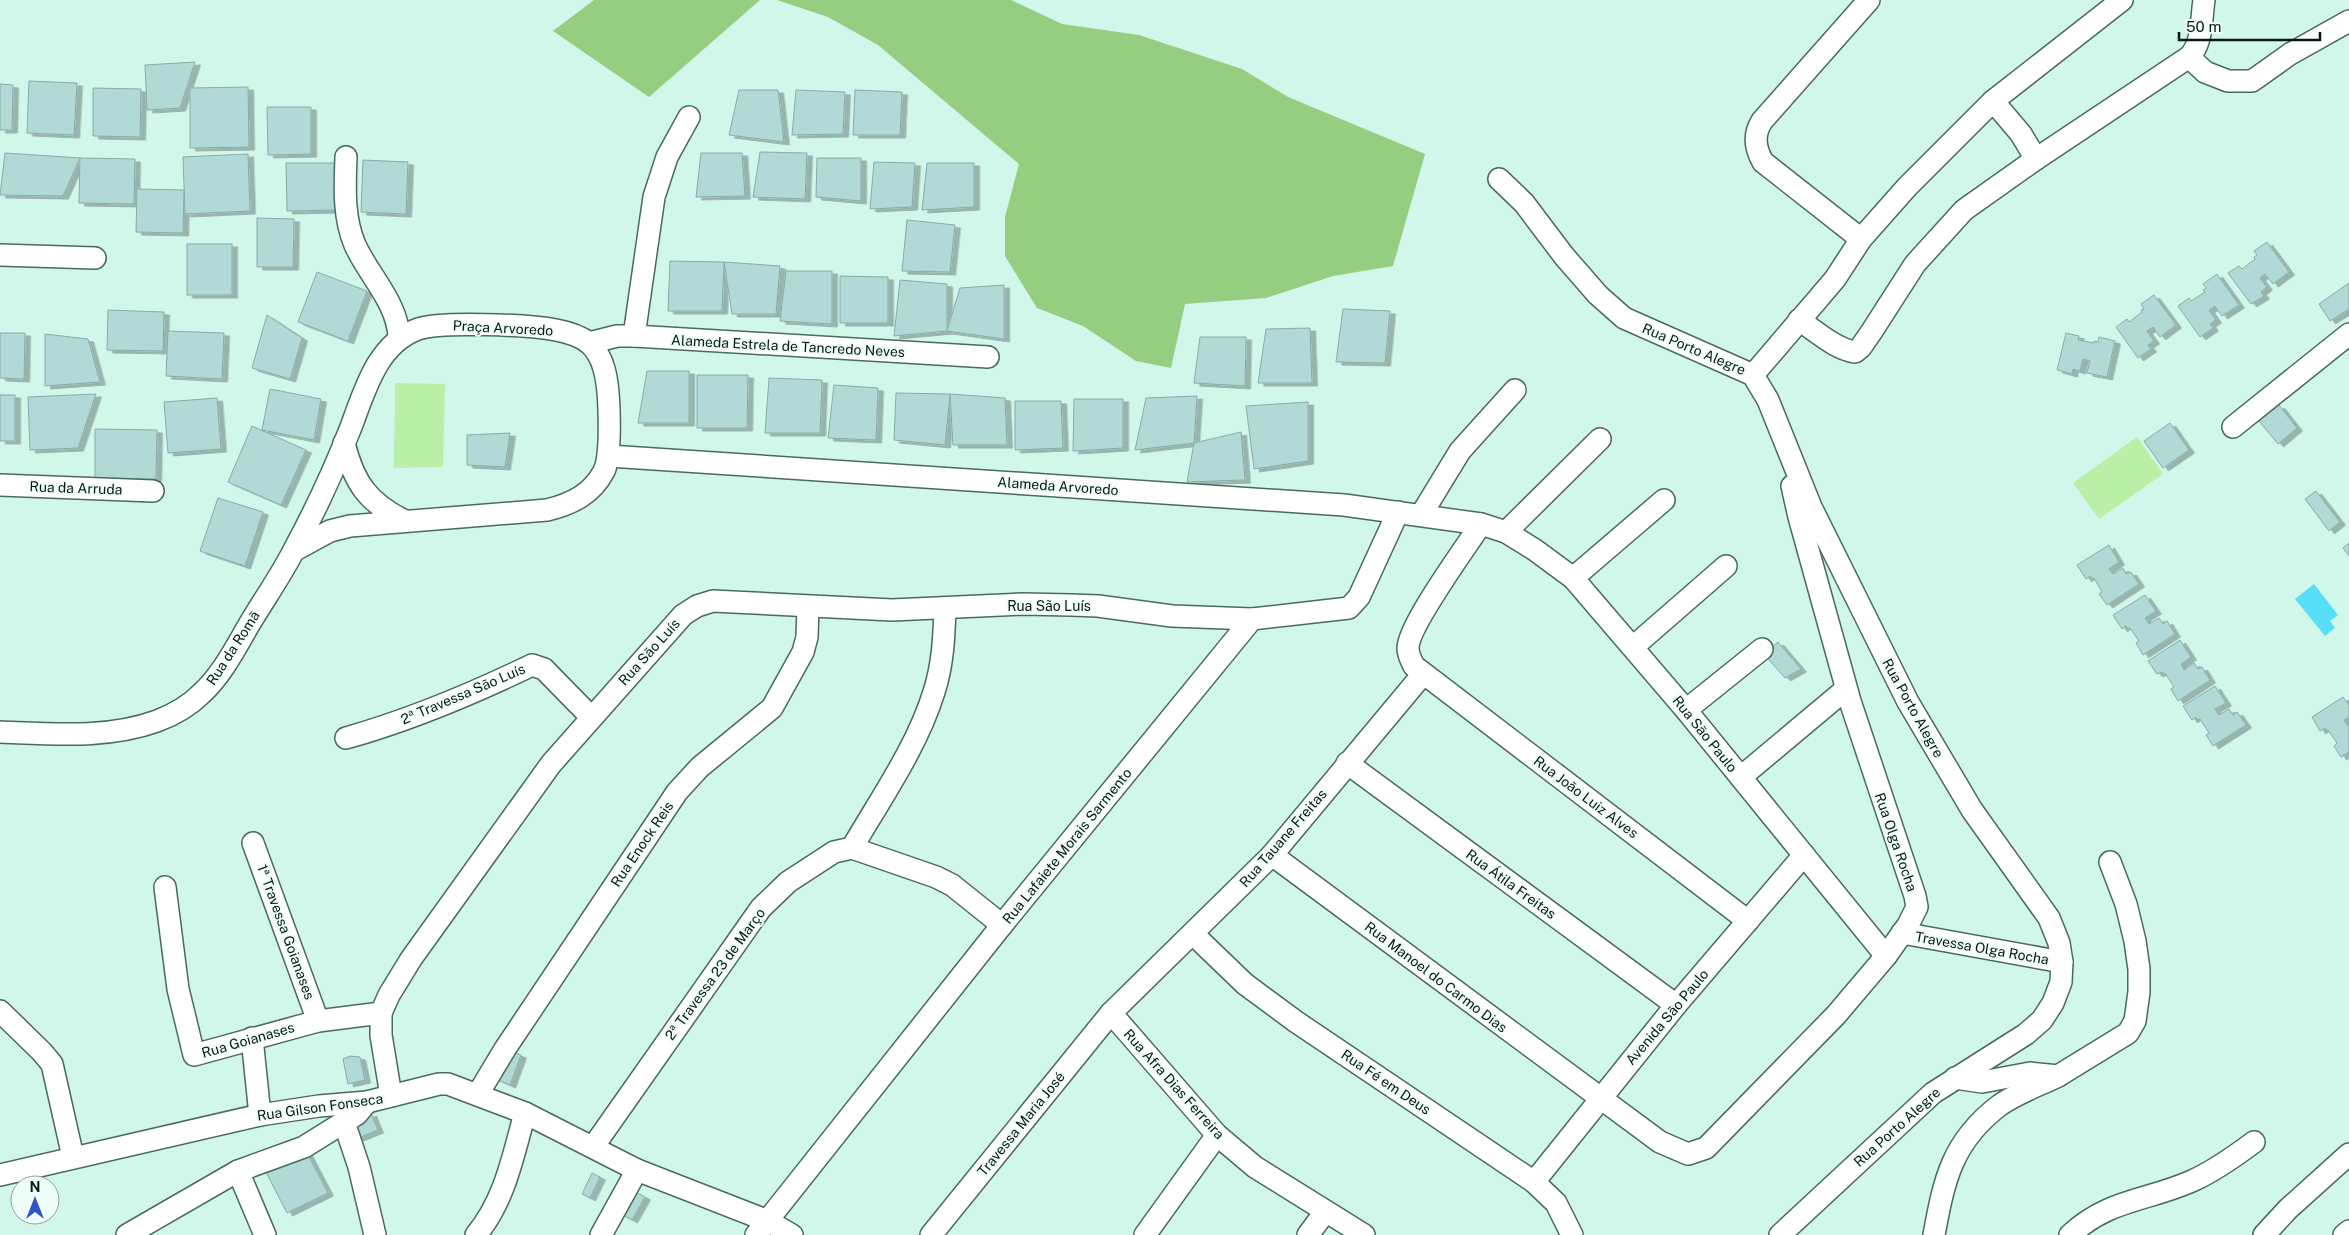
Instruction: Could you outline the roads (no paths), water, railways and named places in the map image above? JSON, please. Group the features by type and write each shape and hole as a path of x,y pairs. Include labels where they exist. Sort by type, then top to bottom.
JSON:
{"street":[{"path":"1861,239 1763,162 1758,152 1756,140 1762,121 1869,0"},
{"path":"1753,375 1835,279 1861,239 1907,187 1993,101 2122,0"},
{"path":"1799,320 1847,351 1855,352 1861,347 1916,264 1964,210 2036,159 2189,57 2196,50 2199,41 2204,0"},
{"path":"2189,57 2205,72 2228,81 2252,81 2290,54 2349,21"},
{"path":"1993,101 2021,134 2036,159"},
{"path":"634,336 654,197 667,157 689,117"},
{"path":"346,157 345,198 349,226 355,245 395,312 399,325 399,338"},
{"name":"Rua Porto Alegre","path":"1499,179 1524,203 1564,256 1598,296 1624,318 1753,375 1768,400 1811,506 1908,702 1972,810 2049,918 2059,943 2062,962 2061,982 2053,1002 2042,1020 2026,1034 1955,1078 1926,1099 1780,1235"},
{"path":"0,255 95,258"},
{"name":"Praça Arvoredo","path":"295,550 344,443 373,372 384,352 399,338 420,328 448,325 534,327 557,330 577,336 589,343"},
{"path":"2233,427 2349,334"},
{"name":"Alameda Estrela de Tancredo Neves","path":"589,343 617,336 634,336 988,357"},
{"path":"295,550 330,531 375,523 531,512 568,505 594,486 604,470 609,456 607,388 604,369 598,354 589,343"},
{"path":"1421,515 1460,450 1515,390"},
{"name":"Rua Olga Rocha","path":"1600,1098 1660,1142 1688,1154 1706,1148 1836,1015 1886,956 1917,907 1916,896 1880,796 1846,689 1798,517 1782,434"},
{"path":"1506,532 1600,439"},
{"path":"344,443 349,464 358,482 372,501 406,522"},
{"name":"Alameda Arvoredo","path":"609,456 1344,505 1481,524 1506,532"},
{"name":"Rua da Arruda","path":"0,485 153,491"},
{"path":"1573,578 1664,500"},
{"path":"1252,619 1349,608 1359,596 1398,512"},
{"name":"Rua João Luiz Alves","path":"1481,524 1416,622 1410,637 1409,657 1423,674 1748,921"},
{"name":"Rua São Paulo","path":"1506,532 1535,550 1573,578 1686,710 1886,956"},
{"name":"Rua da Romã","path":"0,732 108,733 134,728 159,720 183,708 202,694 218,675 295,550"},
{"path":"1633,647 1726,566"},
{"name":"Rua São Luís","path":"391,1096 381,1035 381,1013 389,995 411,959 551,764 683,615 697,606 713,601 892,610 1022,604 1070,605 1098,606 1172,616 1252,619"},
{"name":"Rua Enock Reis","path":"478,1094 510,1041 677,792 700,768 772,708 803,652 807,637 808,607"},
{"path":"945,608 943,656 934,693 918,733 852,848 936,877 952,886 1002,925"},
{"name":"Rua Lafaiete Morais Sarmento","path":"762,1228 1002,925 1252,619"},
{"path":"1686,710 1762,649"},
{"name":"2ª Travessa São Luís","path":"346,738 380,728 460,698 532,665 544,669 591,717"},
{"name":"Rua Tauane Freitas","path":"1112,1013 1272,855 1423,674"},
{"path":"1740,777 1846,689"},
{"name":"Rua Átila Freitas","path":"1347,763 1676,1005"},
{"name":"1ª Travessa Goianases","path":"253,843 318,1021"},
{"name":"2ª Travessa 23 de Março","path":"593,1147 761,908 788,882 834,852 852,848"},
{"name":"Rua Manoel do Carmo Dias","path":"1272,855 1600,1098"},
{"name":"Avenida São Paulo","path":"1534,1182 1676,1005 1804,855"},
{"path":"1934,1235 1943,1185 1951,1163 1972,1131 2000,1105 2058,1076 2116,1042 2128,1033 2135,1021 2139,992 2135,941 2126,904 2110,862"},
{"name":"Rua Goianases","path":"165,887 178,989 193,1053 197,1055 318,1021 381,1013"},
{"name":"Travessa Olga Rocha","path":"1902,933 2062,962"},
{"name":"Rua Fé em Deus","path":"1193,934 1245,984 1295,1021 1534,1182 1556,1203 1572,1235"},
{"path":"0,1011 52,1064 73,1157"},
{"name":"Rua Afra Dias Ferreira","path":"1112,1013 1217,1135 1255,1167 1364,1235"},
{"name":"Travessa Maria José","path":"931,1235 1112,1013"},
{"path":"252,1038 260,1115"},
{"path":"1955,1078 1982,1082 2030,1072 2058,1076"},
{"name":"Rua Gilson Fonseca","path":"0,1175 260,1115 319,1106 367,1102 448,1084 525,1113 637,1170 762,1228 792,1235"},
{"path":"127,1235 238,1171 304,1147 357,1114 367,1102"},
{"path":"476,1235 490,1218 502,1192 525,1113"},
{"path":"344,1122 359,1167 376,1235"},
{"path":"1145,1235 1217,1135"},
{"path":"2084,1230 2133,1199 2191,1182 2230,1160 2254,1142"},
{"path":"2264,1235 2288,1209 2349,1154"},
{"path":"601,1235 637,1170"},
{"path":"238,1171 265,1235"},
{"path":"1308,1235 1325,1212"},
{"path":"2344,1235 2349,1231"}],"water":[{"path":"2314,584 2338,615 2330,621 2335,628 2325,636 2295,599"}]}
